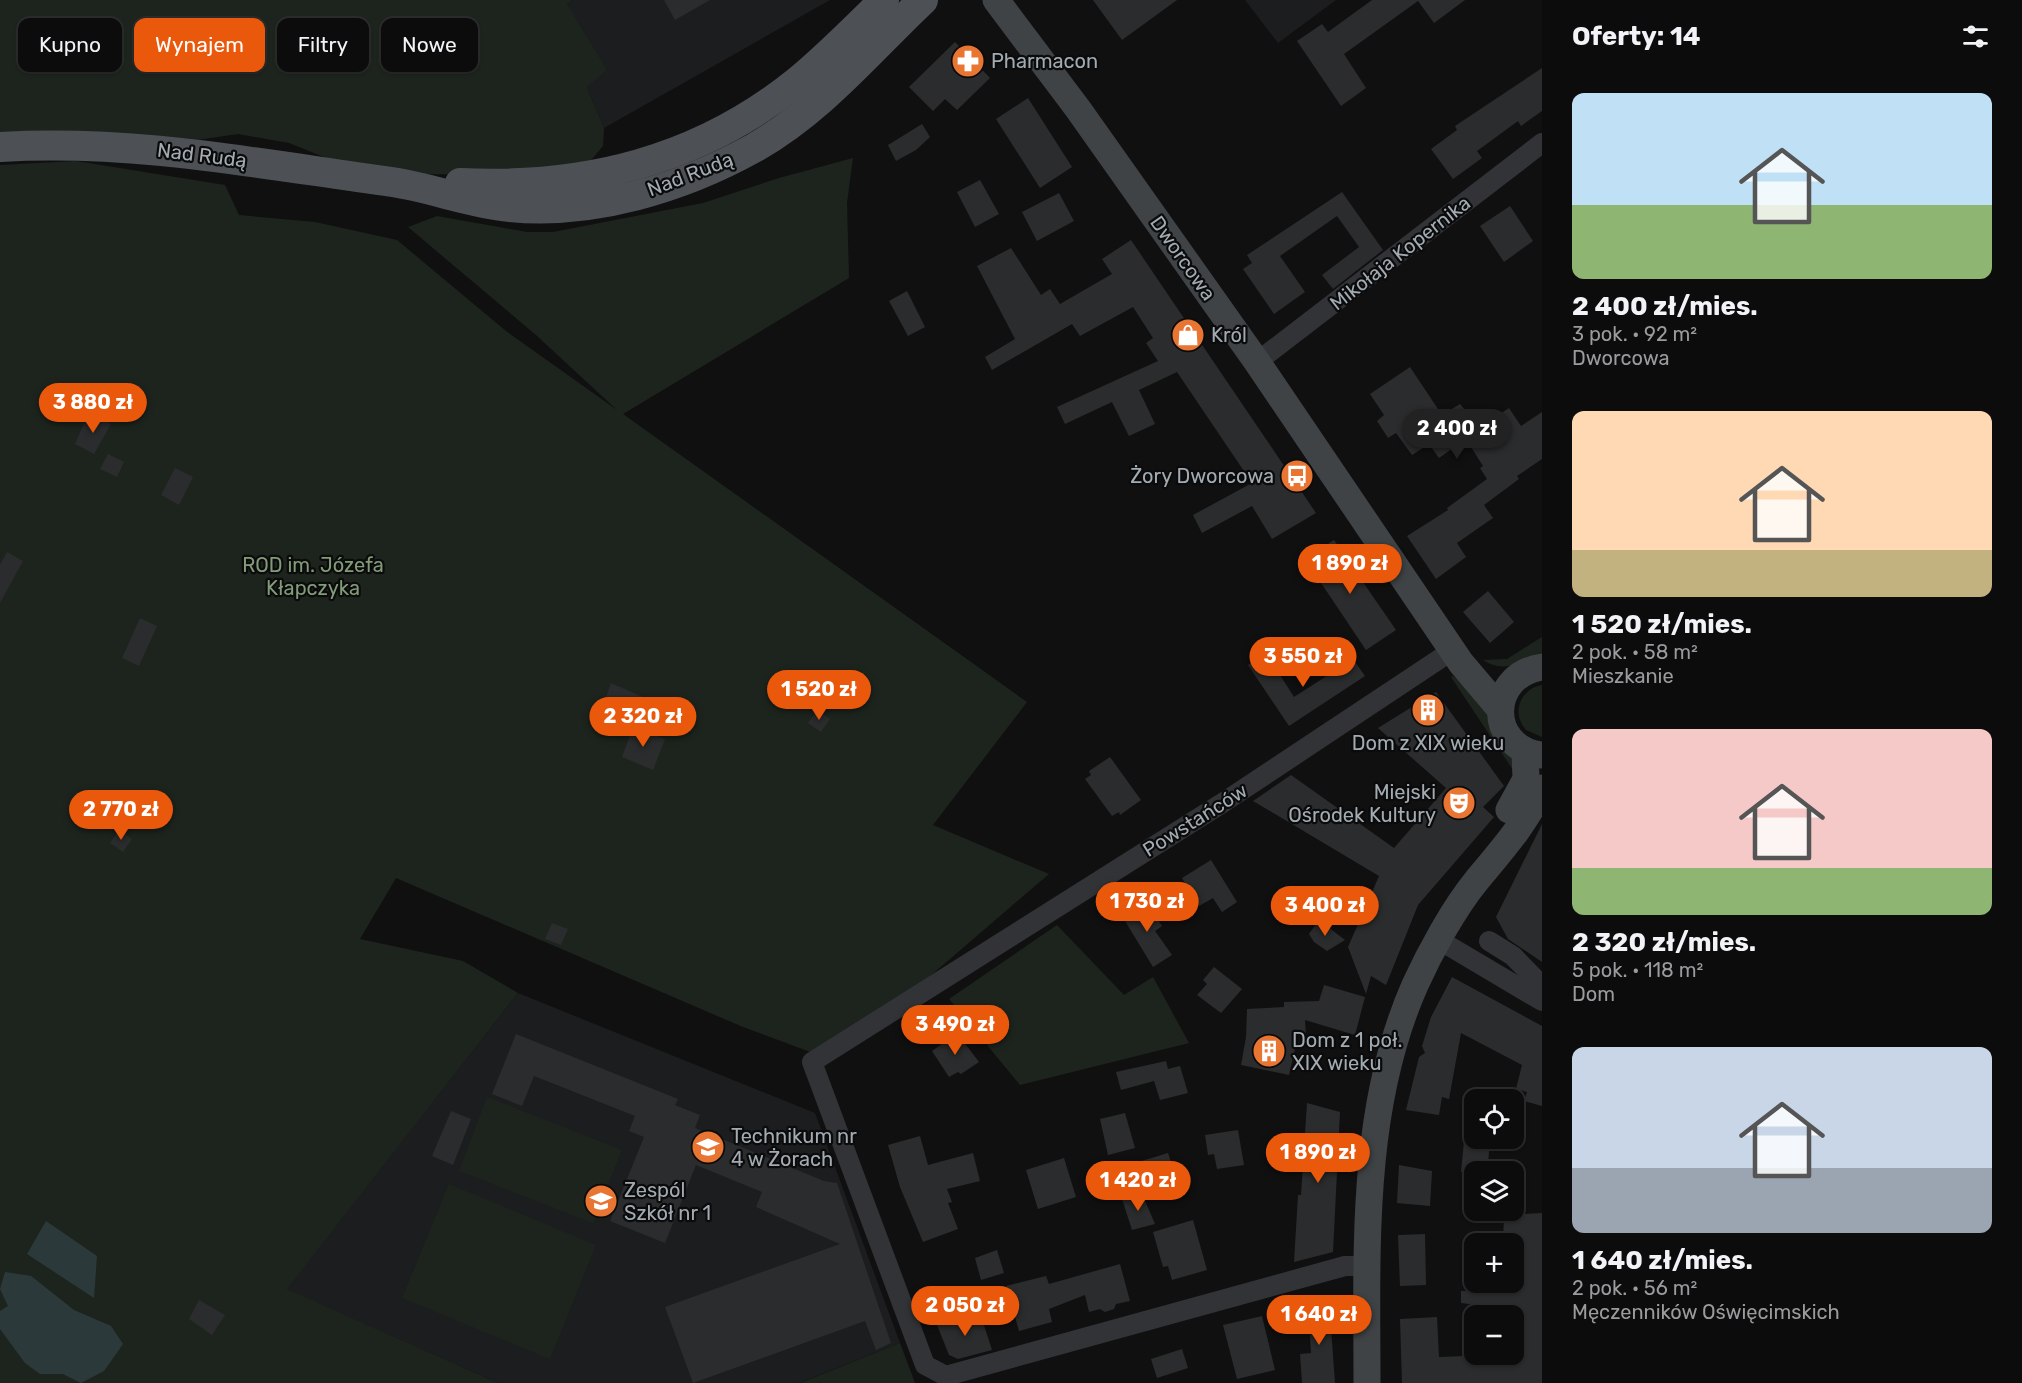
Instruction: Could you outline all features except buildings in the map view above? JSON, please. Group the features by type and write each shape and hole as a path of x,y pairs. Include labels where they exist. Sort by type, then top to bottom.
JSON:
{"main road":[{"name":"Nad Rudą","path":"403,184 561,182 664,156 722,131 759,109 813,68 884,0"},
{"name":"Nad Rudą","path":"0,147 71,144 162,149 403,184 471,201 509,207 552,208 603,202 688,178 755,147 808,111 847,78 879,42 923,0"}],"street":[{"name":"Dworcowa","path":"996,0 1078,109 1257,363 1459,660 1500,709"},
{"name":"Mikołaja Kopernika","path":"1257,363 1542,143"},
{"path":"1459,660 1516,677"},
{"name":"Powstańców","path":"1367,1266 1345,1266 946,1376 924,1365 812,1062 1233,796 1459,660"},
{"path":"1476,882 1496,832 1523,786 1534,753 1507,734 1500,709 1505,692 1516,677 1528,670 1542,667"},
{"path":"1367,1383 1367,1266 1370,1191 1378,1111 1398,1033 1415,985 1439,940 1476,882 1512,841 1542,788"},
{"path":"1439,940 1542,1001"},
{"path":"1490,941 1513,956 1542,986"}],"shaded area":[{"path":"573,0 830,0 604,128 587,87 567,4"},
{"path":"1245,0 1336,0 1278,43"},
{"name":"Zespól Szkół nr 1","path":"518,993 815,1113 900,1343 799,1383 498,1383 286,1289"},
{"path":"46,1221 97,1256 94,1298 27,1254"},
{"path":"5,1272 31,1276 74,1310 111,1326 123,1344 104,1371 81,1383 63,1374 40,1374 25,1363 0,1329 0,1311 8,1306 0,1289"}],"green space":[{"path":"0,0 573,0 567,4 607,70 587,87 604,128 603,146 587,165 498,175 415,174 339,163 289,143 238,134 190,141 24,131 0,133"},
{"name":"ROD im. Józefa Kłapczyka","path":"853,158 847,203 849,278 623,414 1027,702 933,825 1049,874 929,977 813,1053 743,1027 396,878 360,939 463,961 518,993 287,1289 498,1383 0,1383 0,165 76,161 225,185 239,215 315,222 397,240 506,331 617,410 536,335 408,227 437,216 527,232 553,232 703,203 779,178"},
{"path":"1542,637 1542,653 1520,663 1498,666 1483,660 1507,659"},
{"path":"1453,676 1474,691 1513,758 1515,773 1451,677"},
{"path":"1542,685 1542,737 1526,730 1521,723 1519,709 1528,691"},
{"path":"1057,925 1124,995 1153,977 1189,1043 1020,1085 949,999"},
{"path":"487,1097 622,1150 593,1223 459,1171"},
{"path":"449,1184 596,1245 550,1359 402,1298"},
{"path":"900,1343 915,1383 800,1383"}],"place":[{"name":"Pharmacon","path":"968,61"},
{"name":"Król","path":"1188,335"},
{"name":"Żory Dworcowa","path":"1297,476"},
{"name":"Dom z XIX wieku","path":"1428,710"},
{"name":"Miejski Ośrodek Kultury","path":"1459,803"},
{"name":"Dom z 1 poł. XIX wieku","path":"1269,1051"},
{"name":"Technikum nr 4 w Żorach","path":"708,1147"},
{"name":"Zespól Szkół nr 1","path":"601,1201"}]}
